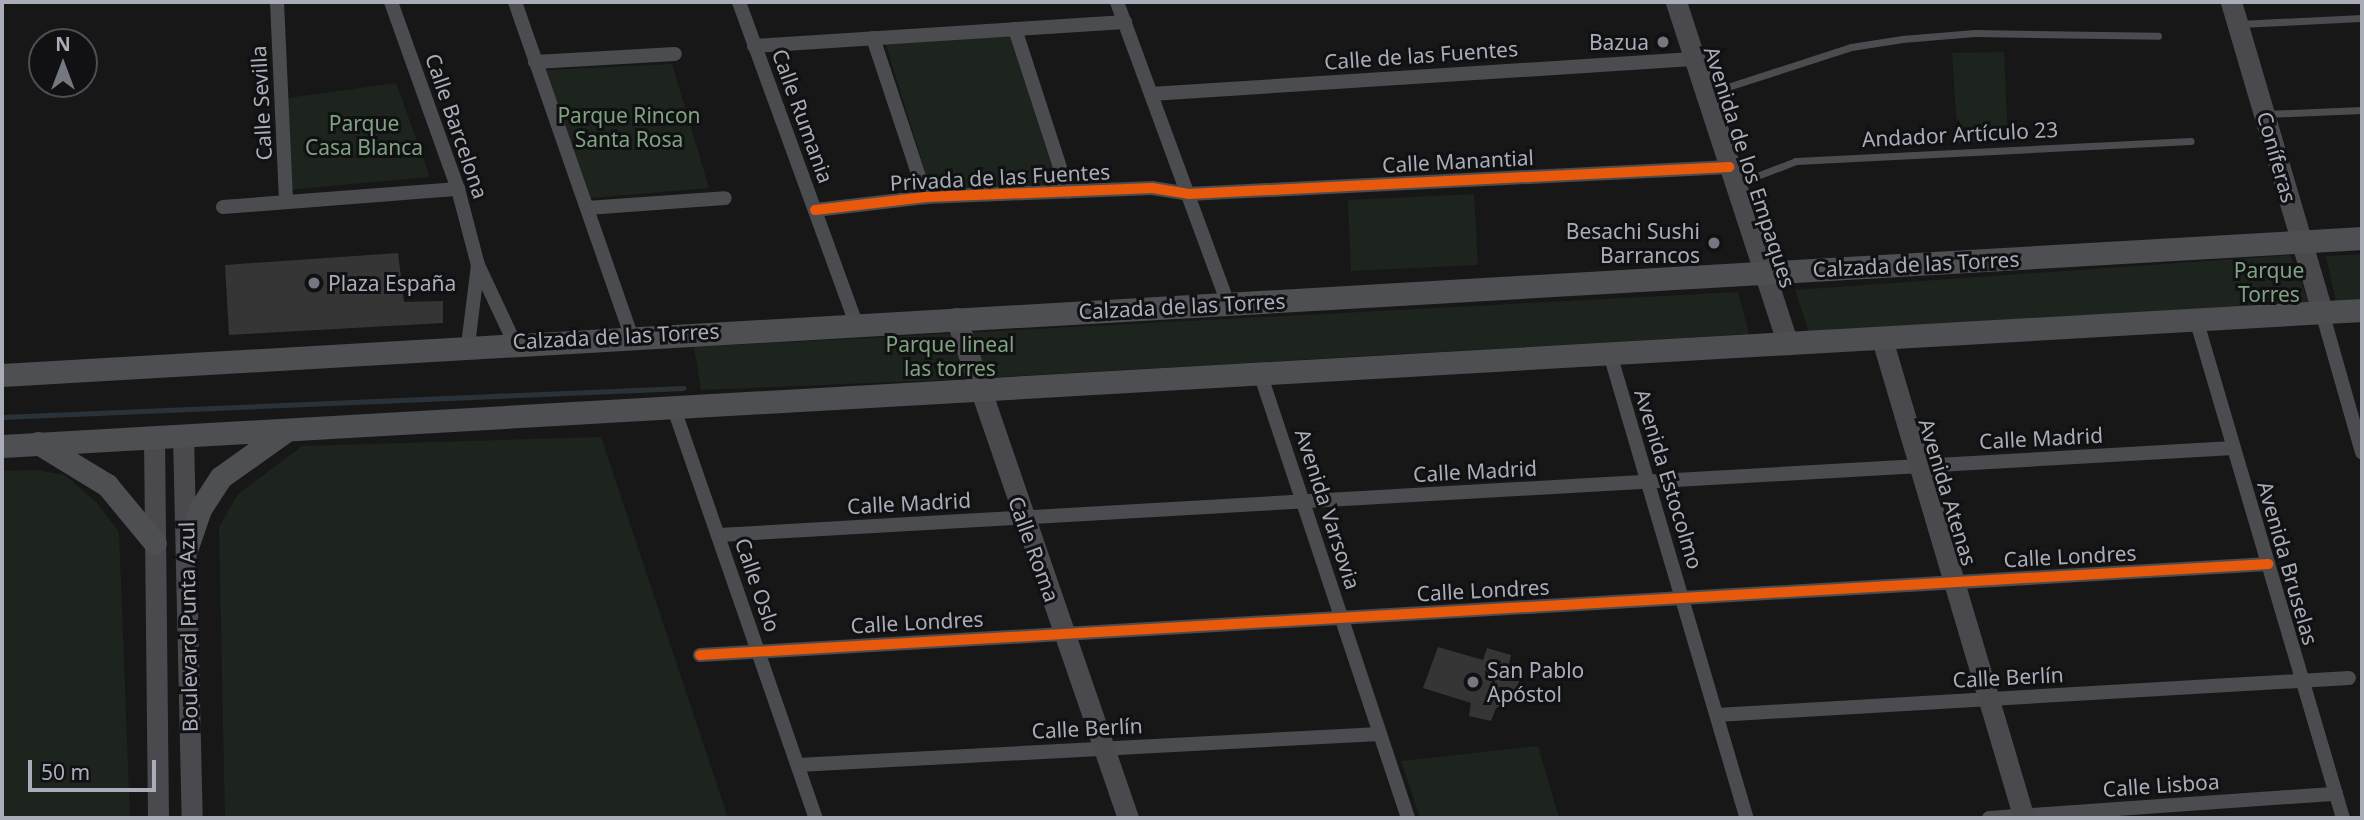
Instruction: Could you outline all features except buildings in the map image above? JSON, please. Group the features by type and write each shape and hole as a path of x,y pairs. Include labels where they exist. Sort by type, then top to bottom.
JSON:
{"main road":[{"name":"Calzada de las Torres","path":"2,375 631,335 1228,304 2362,238"},
{"path":"2,446 2362,310"},
{"path":"187,547 200,509 221,477 250,451 290,429"},
{"path":"38,443 107,485 155,543"}],"street":[{"name":"Calle Sevilla","path":"277,2 286,202"},
{"name":"Calle Barcelona","path":"391,2 458,189 478,265 514,342"},
{"path":"515,2 631,335"},
{"name":"Calle Rumania","path":"739,2 856,323"},
{"path":"1117,2 1228,304"},
{"name":"Avenida de los Empaques","path":"1676,2 1788,345"},
{"name":"Coníferas","path":"2231,2 2322,312"},
{"path":"754,46 1125,22"},
{"path":"1015,30 1069,192"},
{"path":"873,38 926,197"},
{"path":"535,62 675,54"},
{"name":"Calle de las Fuentes","path":"1151,94 1693,59"},
{"name":"Calle Manantial","path":"1188,194 1732,176"},
{"name":"Privada de las Fuentes","path":"815,210 926,197 1152,188 1188,194"},
{"path":"223,207 458,189"},
{"path":"587,208 725,198"},
{"name":"Calle Barcelona","path":"468,345 478,265"},
{"path":"2322,312 2362,452"},
{"name":"Calle Roma","path":"956,318 976,389 1128,818"},
{"name":"Avenida Bruselas","path":"2196,319 2343,818"},
{"name":"Avenida Atenas","path":"1882,339 2024,817"},
{"name":"Avenida Estocolmo","path":"1610,354 1747,818"},
{"name":"Avenida Varsovia","path":"1260,373 1408,818"},
{"name":"Calle Oslo","path":"673,406 816,818"},
{"name":"Boulevard Punta Azul","path":"183,435 192,818"},
{"name":"Boulevard Punta Azul","path":"154,437 158,818"},
{"name":"Calle Madrid","path":"719,536 2234,448"},
{"name":"Calle Londres","path":"700,655 2268,564"},
{"name":"Calle Berlín","path":"1717,715 2349,678"},
{"name":"Calle Berlín","path":"798,765 1379,734"},
{"name":"Calle Lisboa","path":"1989,818 2336,794"}],"lane":[{"path":"2238,24 2362,18"},
{"path":"1705,94 1851,47 1902,39 1975,33 2158,36"},
{"path":"2264,114 2362,110"},
{"name":"Andador Artículo 23","path":"1732,176 1796,162 2190,141"}],"green space":[{"path":"1009,33 1058,186 931,190 884,39"},
{"path":"2004,52 2008,142 1958,143 1952,53"},
{"name":"Parque Rincon Santa Rosa","path":"672,64 709,188 591,198 546,70"},
{"name":"Parque Casa Blanca","path":"396,83 430,177 286,190 287,98"},
{"path":"1474,194 1478,265 1351,271 1348,200"},
{"name":"Parque Torres","path":"2362,254 2362,301 2336,302 2326,256"},
{"name":"Parque Torres","path":"2290,255 2310,305 1810,335 1795,290"},
{"name":"Parque lineal las torres","path":"1738,292 1749,334 965,379 701,390 694,347"},
{"path":"601,437 728,818 225,818 219,527 238,494 302,446"},
{"path":"37,470 65,475 96,502 119,532 130,818 2,818 2,471"},
{"path":"1538,746 1559,818 1420,818 1401,761"}],"waterway":[{"path":"2,417 683,388"}],"cycle path":[{"path":"815,210 926,197 1152,188 1188,194 1729,167"},
{"path":"700,655 2268,564"}],"place":[{"name":"Bazua","path":"1663,42"},
{"name":"Besachi Sushi Barrancos","path":"1714,243"},
{"name":"Plaza España","path":"314,283"},
{"name":"San Pablo Apóstol","path":"1473,682"}]}
